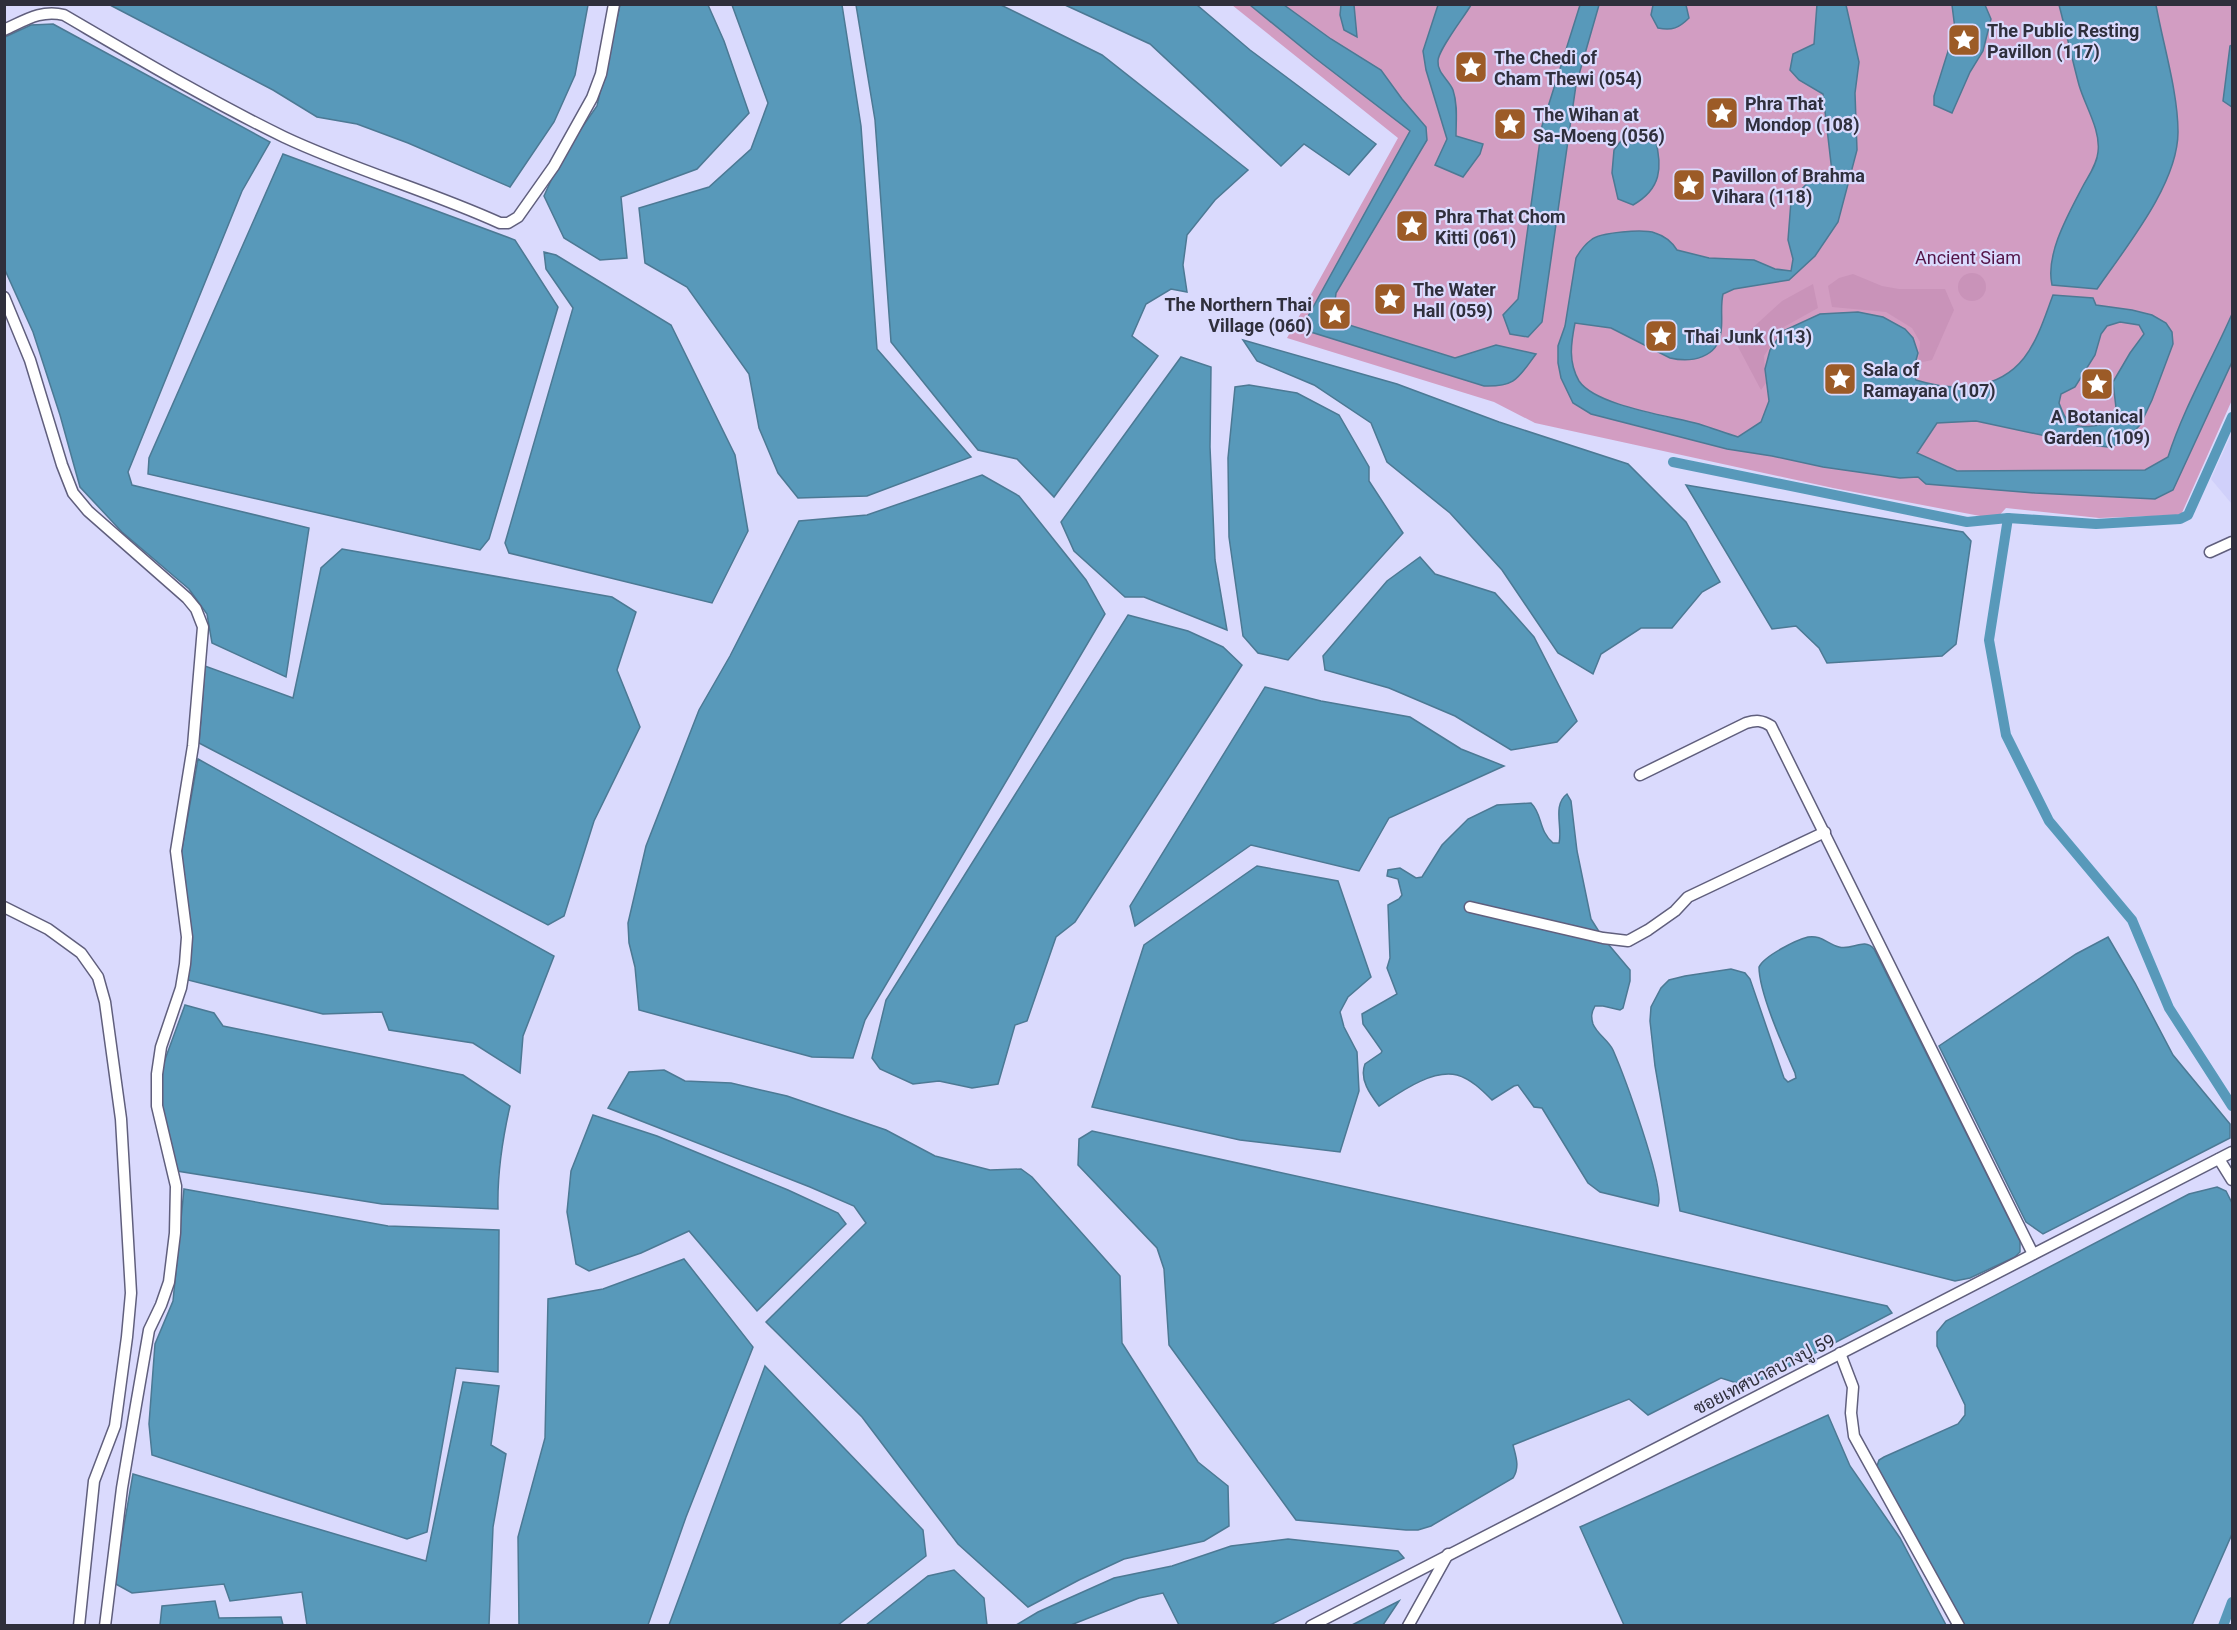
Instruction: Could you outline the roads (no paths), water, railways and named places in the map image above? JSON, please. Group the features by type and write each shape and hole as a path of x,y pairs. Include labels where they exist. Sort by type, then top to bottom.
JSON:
{"street":[{"path":"4,30 35,15 55,13 64,15 140,60 284,137 330,157 455,203 500,223 508,223 518,217 554,166 592,98 602,74 614,4"},
{"path":"4,297 30,360 62,465 73,493 88,511 192,603 199,614 202,627 191,761 176,851 187,937 185,964 181,988 161,1047 156,1074 157,1106 176,1186 176,1233 169,1282 149,1330 147,1341 122,1488 105,1626"},
{"path":"2210,552 2232,542"},
{"path":"1640,775 1755,720 1764,722 1776,733 2033,1254"},
{"path":"1470,907 1603,938 1628,941 1675,911 1688,897 1824,832"},
{"path":"4,907 48,929 81,953 98,977 105,1002 121,1119 130,1304 115,1426 94,1481 79,1626"},
{"name":"ซอยเทศบาลบางปู 59","path":"1311,1626 2232,1152"},
{"path":"2219,1159 2232,1180"},
{"path":"1840,1353 1852,1387 1851,1413 1854,1436 1959,1626"},
{"path":"1408,1626 1448,1554"}],"waterway":[{"path":"1673,462 1967,522 2008,518 2096,524 2180,519 2188,515 2232,417"},
{"path":"2008,518 1989,640 2006,735 2049,821 2132,920 2169,1008 2232,1106"},
{"path":"2223,1626 2232,1602"}],"place":[{"name":"The Public Resting Pavillon (117)","path":"1964,40"},
{"name":"The Chedi of Cham Thewi (054)","path":"1471,67"},
{"name":"Phra That Mondop (108)","path":"1722,113"},
{"name":"The Wihan at Sa-Moeng (056)","path":"1510,124"},
{"name":"Pavillon of Brahma Vihara (118)","path":"1689,185"},
{"name":"Phra That Chom Kitti (061)","path":"1412,226"},
{"name":"The Water Hall (059)","path":"1390,299"},
{"name":"The Northern Thai Village (060)","path":"1335,314"},
{"name":"Thai Junk (113)","path":"1661,336"},
{"name":"Sala of Ramayana (107)","path":"1840,379"},
{"name":"A Botanical Garden (109)","path":"2097,384"}],"park label":[{"name":"Ancient Siam","path":"1968,257"}]}
